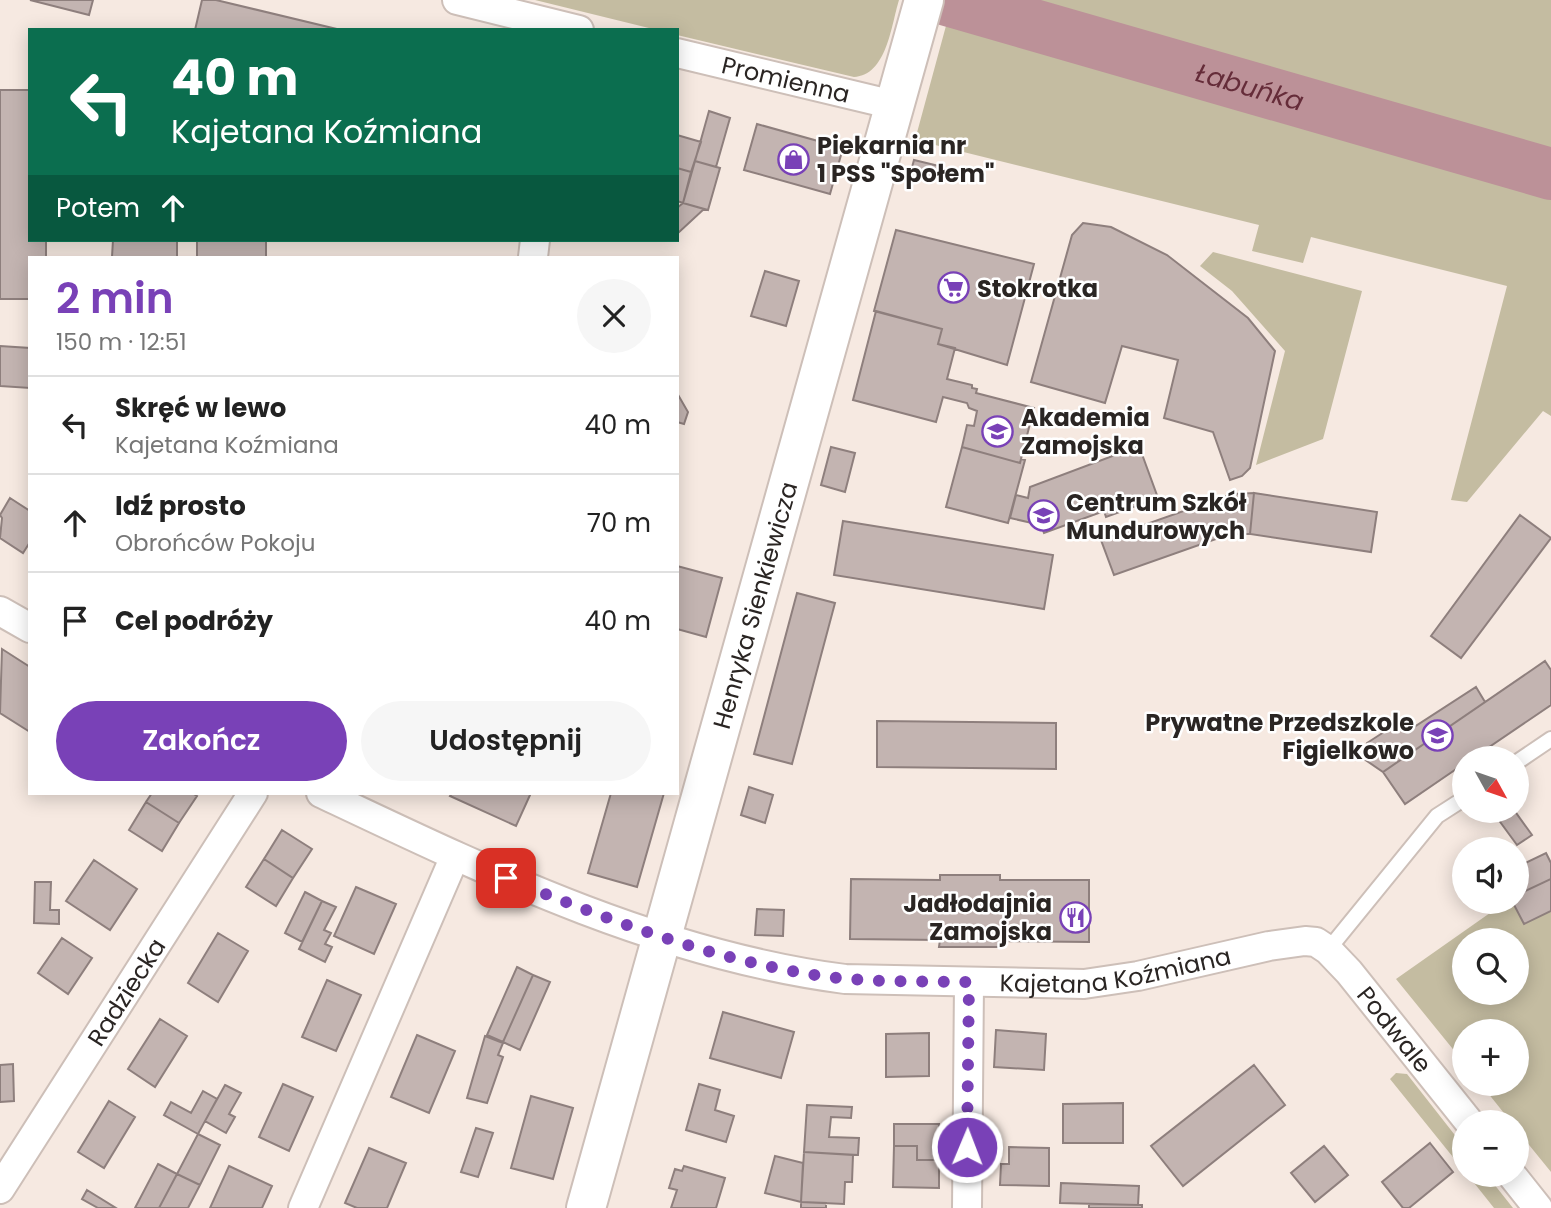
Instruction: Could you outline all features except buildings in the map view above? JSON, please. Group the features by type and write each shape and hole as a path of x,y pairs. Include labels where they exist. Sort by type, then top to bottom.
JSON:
{"street":[{"path":"457,0 567,28"},
{"name":"Henryka Sienkiewicza","path":"586,1208 664,937 920,14"},
{"name":"Promienna","path":"679,53 894,105"},
{"path":"0,611 28,627"},
{"name":"Radziecka","path":"0,1189 252,795"},
{"name":"Kajetana Koźmiana","path":"325,795 455,856 586,910 664,937 811,974 845,979 1093,983 1164,971 1269,946 1322,946"},
{"path":"303,1208 455,856"},
{"name":"Podwale","path":"1322,946 1459,1110"},
{"path":"967,1208 969,982"},
{"path":"1521,1187 1538,1208"}],"lane":[{"path":"1530,753 1551,739"},
{"path":"1322,946 1437,816 1452,806"}],"shaded area":[{"path":"535,0 899,0 881,59 865,74 854,77 679,35 679,28 649,28"},
{"path":"953,0 1551,0 1551,416 1543,411 1467,502 1451,500 1507,286 1311,237 1303,263 1252,251 1259,225 915,140"},
{"path":"1213,252 1362,291 1323,439 1256,465 1285,351 1232,291 1200,266"},
{"path":"1551,879 1551,1172 1529,1145 1529,1110 1501,1110 1490,1096 1529,1096 1529,1019 1452,1019 1452,1048 1396,979 1452,940 1452,1005 1529,1005 1529,928 1469,928 1488,914 1529,914 1529,893"},
{"path":"1396,1073 1407,1074 1452,1131 1452,1156 1390,1079"},
{"path":"1477,1187 1496,1187 1513,1208 1494,1208"}],"waterway":[{"name":"Łabuńka","path":"947,0 1551,174"}],"place":[{"name":"Piekarnia nr 1 PSS \"Społem\"","path":"794,159"},
{"name":"Stokrotka","path":"954,288"},
{"name":"Akademia Zamojska","path":"998,431"},
{"name":"Centrum Szkół Mundurowych","path":"1043,516"},
{"name":"Prywatne Przedszkole Figielkowo","path":"1437,736"},
{"name":"Jadłodajnia Zamojska","path":"1075,917"}],"route":[{"path":"506,878 597,914 694,947 781,969 845,979 969,982 967,1147"}]}
